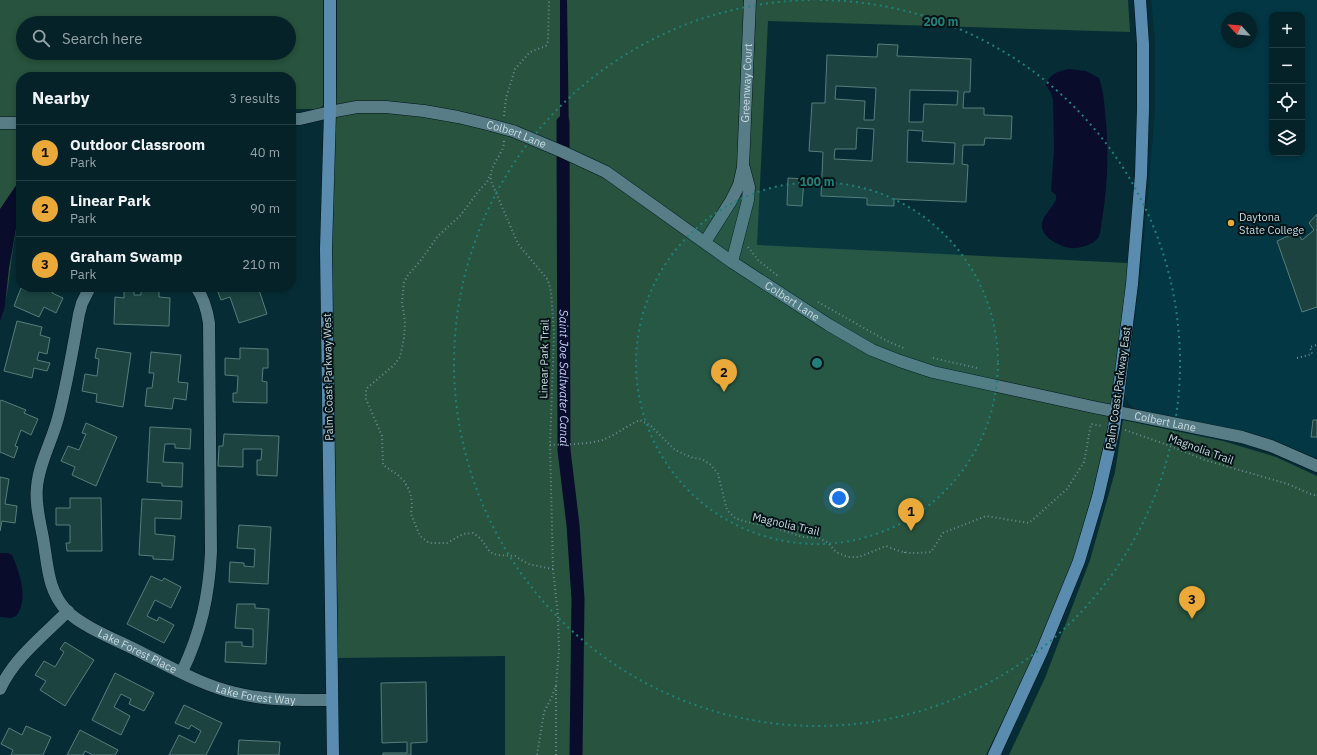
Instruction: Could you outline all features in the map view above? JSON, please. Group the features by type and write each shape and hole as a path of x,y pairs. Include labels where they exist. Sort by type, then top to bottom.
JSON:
{"main road":[{"name":"Palm Coast Parkway West","path":"330,0 330,112 326,249 333,755"},
{"name":"Palm Coast Parkway East","path":"994,755 1042,651 1079,561 1098,496 1114,428 1132,284 1141,175 1143,44 1140,0"}],"street":[{"name":"Greenway Court","path":"743,167 750,0"},
{"name":"Colbert Lane","path":"296,119 368,106 424,111 458,117 503,128 541,142 606,172 732,262 872,350 933,372 1093,407 1242,437 1271,446 1317,466"},
{"path":"0,123 16,123"},
{"path":"705,242 731,201 739,185 743,167"},
{"path":"732,262 748,200 749,187 743,167"},
{"name":"Lake Forest Place","path":"87,292 82,302 79,314 61,405 42,464 37,487 37,509 43,538 47,571 60,602 77,619 182,672 197,638 206,603 211,552 209,323 204,300 199,292"},
{"path":"0,688 17,662 68,611"},
{"name":"Lake Forest Way","path":"182,672 221,689 257,698 332,700"}],"path":[{"path":"549,0 548,41 546,46 530,52 515,68 506,98 503,128 504,145 495,160 490,176 461,215 438,236 404,282 402,302 405,321 404,338 400,357 394,365 366,390 366,399 382,436 383,465 398,475 408,488 412,502 411,514 420,536 429,542 447,543 463,534 473,533 480,538 490,552 497,555 515,556 528,564 553,569"},
{"name":"Linear Park Trail","path":"490,176 518,244 548,280 551,292 554,333 550,445 553,569 560,649 556,684 551,699 544,712 537,755"},
{"path":"746,245 759,261 781,279"},
{"path":"813,299 887,341 906,349"},
{"path":"1297,358 1312,354 1310,347 1317,344"},
{"path":"928,356 978,368"},
{"path":"1091,424 1093,407"},
{"name":"Magnolia Trail","path":"550,445 592,442 605,439 630,424 640,420 651,426 675,450 692,458 702,459 711,465 718,474 727,510 735,518 776,528 803,537 819,538 828,543 836,552 848,557 858,557 886,546 909,554 931,552 943,533 986,516 1029,523 1067,489 1084,462 1091,424 1132,432 1219,465 1288,484 1317,496"},
{"path":"904,553 905,548"},
{"path":"556,684 556,755"}],"shaded area":[{"path":"560,0 567,0 569,141 560,137"},
{"name":"Daytona State College","path":"1151,0 1317,0 1317,458 1256,434 1141,411 1128,403 1125,397 1141,270 1155,112 1155,39"},
{"path":"1069,69 1086,71 1099,78 1104,103 1107,152 1106,193 1100,234 1093,243 1073,248 1063,246 1052,241 1046,236 1042,227 1042,222 1056,199 1056,195 1051,191 1054,149 1053,99 1046,86 1047,82 1052,76 1058,72"},
{"path":"16,185 16,229 9,268 5,306 0,322 0,209"},
{"path":"0,553 8,553 12,555 22,586 23,594 20,610 16,616 11,618 0,617"}],"green space":[{"path":"0,0 323,0 322,109 296,109 296,72 16,72 16,231 4,309 0,322"},
{"path":"337,0 1128,0 1130,32 768,21 757,245 1128,263 1118,361 1109,422 1094,487 1071,569 1029,666 986,755 505,755 505,656 338,658 332,235 337,76"},
{"path":"1123,420 1223,441 1276,457 1317,476 1317,755 1009,755 1045,678 1090,560 1115,472"}],"building":[{"path":"878,44 898,45 897,56 971,59 970,92 964,92 963,108 984,108 984,115 1012,116 1011,139 985,138 984,145 963,145 962,164 968,165 966,202 894,199 894,206 867,205 867,198 821,196 823,152 809,151 812,103 825,103 827,55 877,57","holes":["836,86 876,88 874,120 864,120 865,101 835,99","910,90 958,91 957,105 924,104 923,122 909,122","857,128 874,129 872,161 834,159 835,149 856,149","908,130 923,131 922,141 955,143 954,164 907,162"]},
{"path":"788,178 804,179 802,206 787,205"},
{"path":"1317,214 1317,307 1302,312 1277,241 1297,232 1302,240 1314,230 1309,223"},
{"path":"19,292 52,292 63,298 56,313 44,307 39,317 14,306"},
{"path":"124,292 134,292 134,295 141,295 141,292 159,292 159,297 170,298 169,326 114,324 115,297 124,298"},
{"path":"218,292 260,292 267,314 239,323 230,297 221,300"},
{"path":"17,321 42,327 40,335 50,338 47,354 39,352 37,360 50,363 47,371 34,368 32,378 4,371"},
{"path":"97,348 131,353 123,407 96,402 97,394 82,391 85,374 97,376 99,359 95,358"},
{"path":"240,348 268,349 268,368 263,368 262,381 267,382 267,403 233,402 233,393 237,393 238,376 225,375 225,358 240,359"},
{"path":"151,352 181,355 178,382 188,383 186,400 174,398 172,409 145,406 147,388 152,388 154,373 149,373"},
{"path":"1,400 26,410 24,413 38,419 31,435 21,430 15,446 18,447 14,458 0,452"},
{"path":"1313,420 1317,420 1317,437 1311,437"},
{"path":"86,423 117,437 96,486 72,475 75,467 61,461 68,446 79,450 86,434 82,433"},
{"path":"150,427 191,429 190,449 175,448 175,444 165,444 163,462 183,463 182,487 162,486 162,483 147,482"},
{"path":"224,434 279,436 277,476 257,475 257,460 261,460 262,449 243,449 243,467 218,466 219,446 223,446"},
{"path":"0,477 9,479 5,504 17,506 15,523 2,521 0,531"},
{"path":"70,498 101,498 102,551 67,551 66,543 70,543 70,525 56,525 56,508 70,508"},
{"path":"142,499 182,501 181,519 155,518 155,534 175,536 173,560 153,559 153,556 139,555"},
{"path":"239,525 271,527 268,584 229,582 230,562 244,563 244,566 254,567 255,549 237,548"},
{"path":"151,576 162,581 164,578 181,587 171,608 155,600 147,616 157,621 159,617 174,625 164,643 127,624"},
{"path":"237,604 255,604 255,608 269,609 266,664 225,662 226,642 242,642 242,646 253,647 253,629 235,628"},
{"path":"65,642 94,660 65,706 40,690 46,681 35,675 44,661 55,667 64,652 60,649"},
{"path":"115,673 154,693 144,711 129,704 131,699 121,694 114,707 130,716 121,735 92,720"},
{"path":"426,682 427,742 411,743 411,755 383,755 383,753 407,753 407,742 382,743 381,683"},
{"path":"184,705 222,723 206,755 169,755 179,735 195,743 201,731 191,725 189,729 175,723"},
{"path":"26,726 51,737 43,755 11,755 13,750 1,744 9,728 22,735"},
{"path":"80,730 118,750 115,755 93,755 85,751 83,755 67,755"},
{"path":"239,740 280,742 279,755 238,755"}],"waterway":[{"name":"Saint Joe Saltwater Canal","path":"563,122 564,450 573,525 578,599 576,755"}],"place":[{"name":"Daytona State College","path":"1231,223"},
{"name":"Linear Park","path":"724,392"},
{"name":"Outdoor Classroom","path":"911,531"},
{"name":"Graham Swamp","path":"1192,619"}]}
